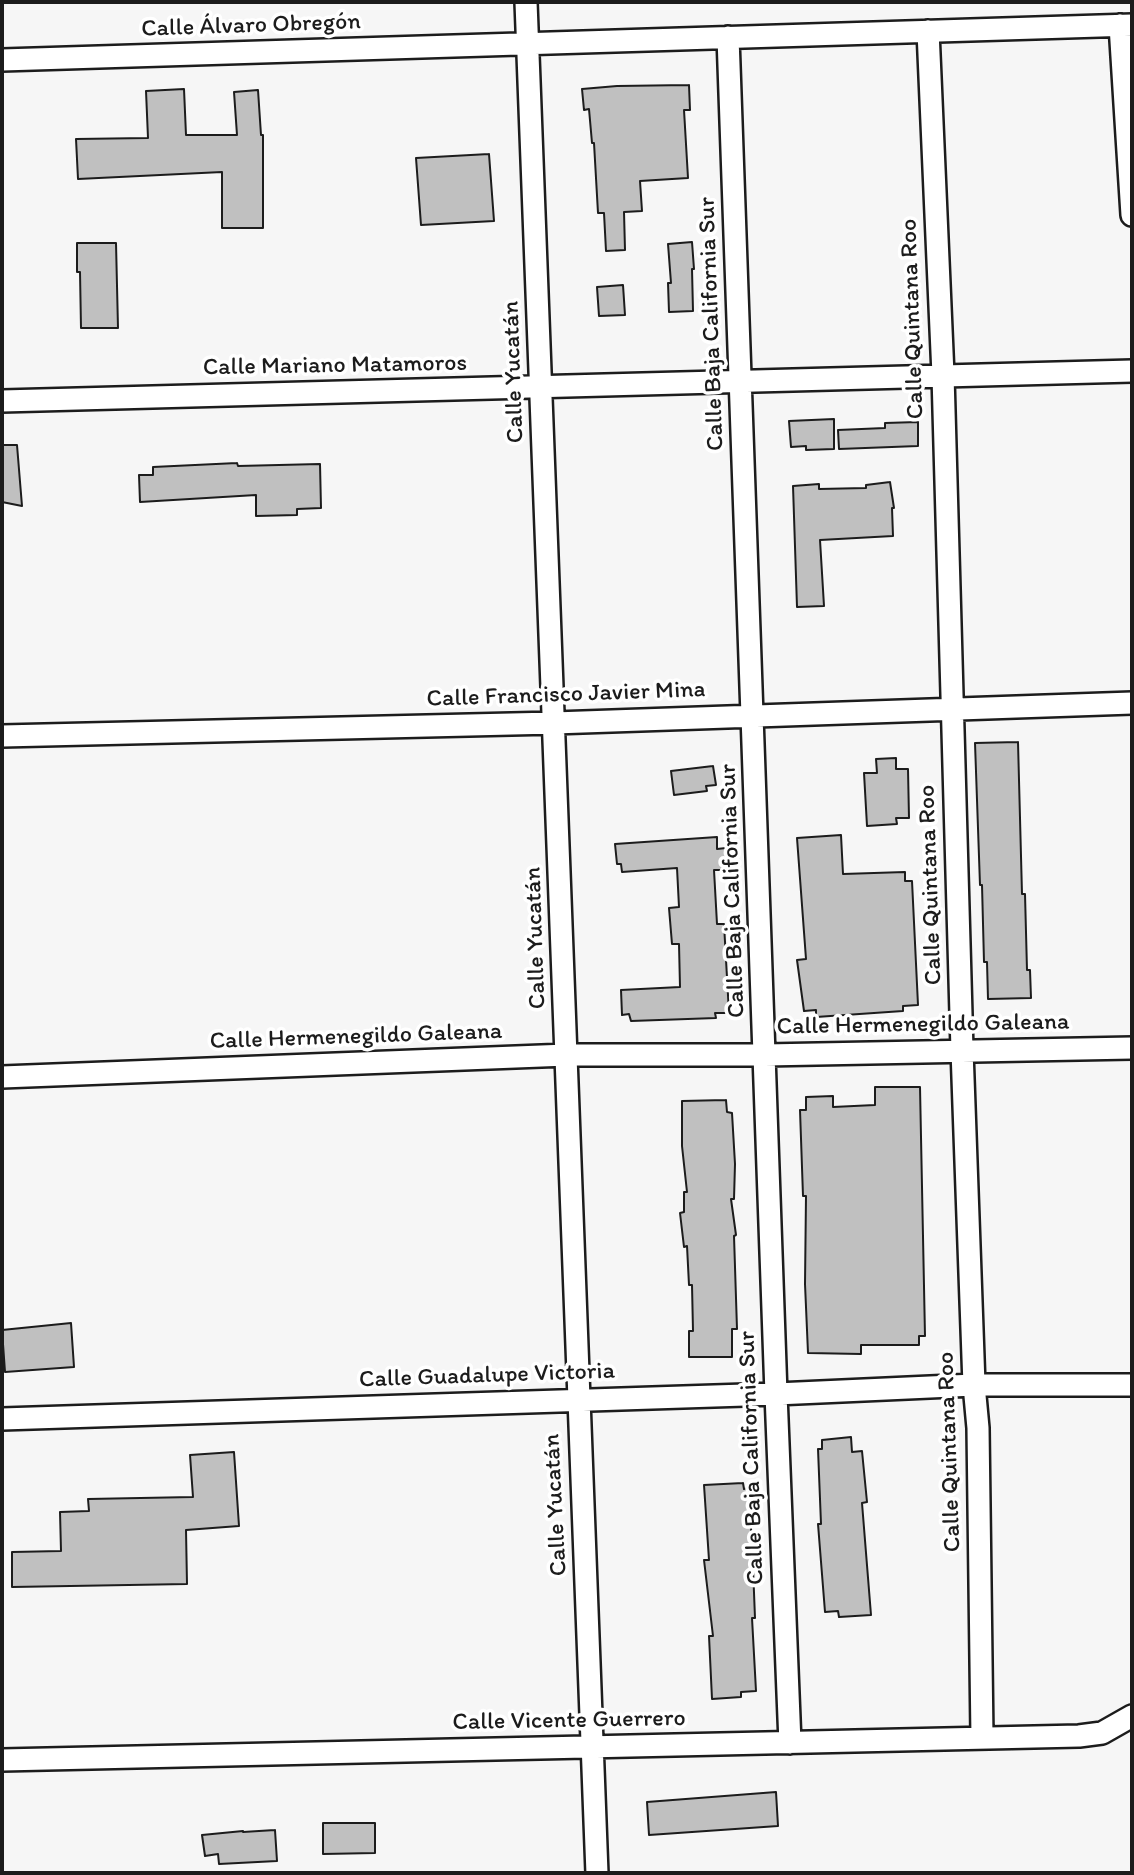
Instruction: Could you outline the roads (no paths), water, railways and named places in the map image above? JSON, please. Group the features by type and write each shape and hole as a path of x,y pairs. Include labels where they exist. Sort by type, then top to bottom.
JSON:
{"street":[{"name":"Calle Yucatán","path":"526,2 597,1873"},
{"name":"Calle Álvaro Obregón","path":"2,60 1126,25"},
{"path":"1126,25 1132,215"},
{"name":"Calle Quintana Roo","path":"928,31 943,375 962,1050 974,1385 978,1428 982,1738"},
{"name":"Calle Baja California Sur","path":"728,37 790,1743"},
{"name":"Calle Mariano Matamoros","path":"2,401 1132,371"},
{"name":"Calle Francisco Javier Mina","path":"2,736 554,723 1132,703"},
{"name":"Calle Hermenegildo Galeana","path":"2,1077 567,1055 765,1055 1132,1048"},
{"name":"Calle Guadalupe Victoria","path":"2,1419 974,1385 1132,1385"},
{"name":"Calle Vicente Guerrero","path":"2,1760 1080,1736 1102,1733 1132,1716"}]}
